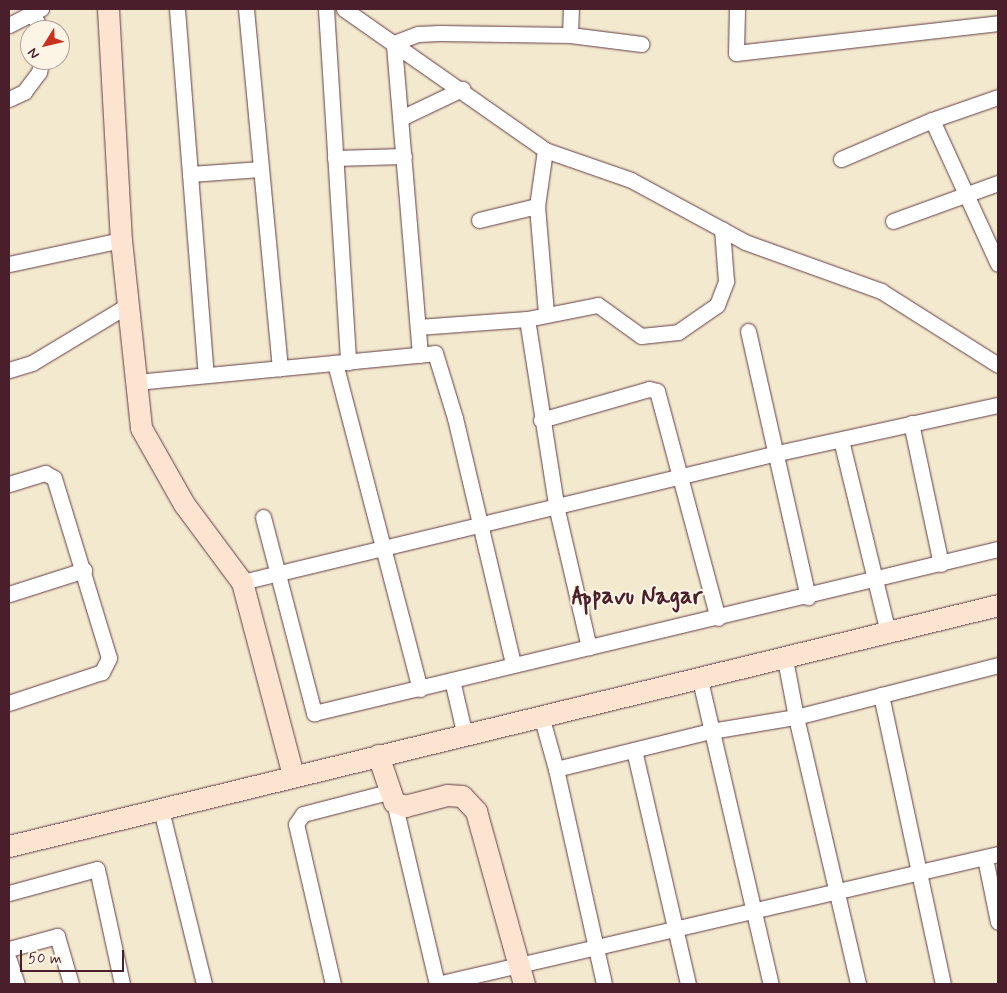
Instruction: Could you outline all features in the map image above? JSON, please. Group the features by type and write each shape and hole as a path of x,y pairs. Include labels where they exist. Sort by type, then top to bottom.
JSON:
{"street":[{"path":"108,9 121,240 141,428 184,504 242,582 293,775"},
{"path":"177,9 206,375"},
{"path":"246,9 280,368"},
{"path":"326,9 335,158 342,362 384,549 420,689"},
{"path":"344,9 462,88 544,150 631,180 722,230 881,291 998,365"},
{"path":"570,35 571,9"},
{"path":"738,9 736,53 998,23"},
{"path":"9,25 37,11"},
{"path":"394,43 418,34 570,35 641,44"},
{"path":"394,43 420,355"},
{"path":"9,98 24,92 40,70"},
{"path":"401,118 462,88"},
{"path":"841,159 932,120 998,97"},
{"path":"932,120 998,264"},
{"path":"544,150 537,206 546,314"},
{"path":"335,158 404,156"},
{"path":"190,174 261,169"},
{"path":"892,221 998,183"},
{"path":"479,220 537,206"},
{"path":"418,327 526,318 598,305 641,336 678,332 718,305 726,281 722,230"},
{"path":"9,264 121,240"},
{"path":"9,370 32,363 128,305"},
{"path":"526,318 557,510 589,647"},
{"path":"748,331 773,454 808,597"},
{"path":"136,382 435,353 441,364 482,526 514,664"},
{"path":"541,420 649,389 657,391 718,618"},
{"path":"242,582 557,510 773,454 998,405"},
{"path":"911,423 941,564"},
{"path":"841,440 888,633"},
{"path":"9,484 50,473 84,570 110,658 108,666 9,703"},
{"path":"263,517 314,713 420,689 514,664 875,581 998,549"},
{"path":"9,594 84,570"},
{"path":"9,846 161,810 293,775 542,719 998,605"},
{"path":"785,659 796,717 858,984"},
{"path":"556,769 711,731 796,717 998,665"},
{"path":"452,680 466,736"},
{"path":"700,680 752,911 771,984"},
{"path":"881,695 918,875 943,984"},
{"path":"542,719 556,769 604,984"},
{"path":"634,750 688,984"},
{"path":"378,755 391,797 437,984 523,976 595,948 918,875 991,856 998,922"},
{"path":"333,984 296,824 303,814 391,797 405,806 447,795 462,796 476,811 523,976"},
{"path":"161,810 204,984"},
{"path":"9,893 97,869 122,984"},
{"path":"9,948 57,936 71,984"},
{"path":"9,960 17,984"}],"district":[{"name":"Appavu Nagar","path":"637,597"}]}
